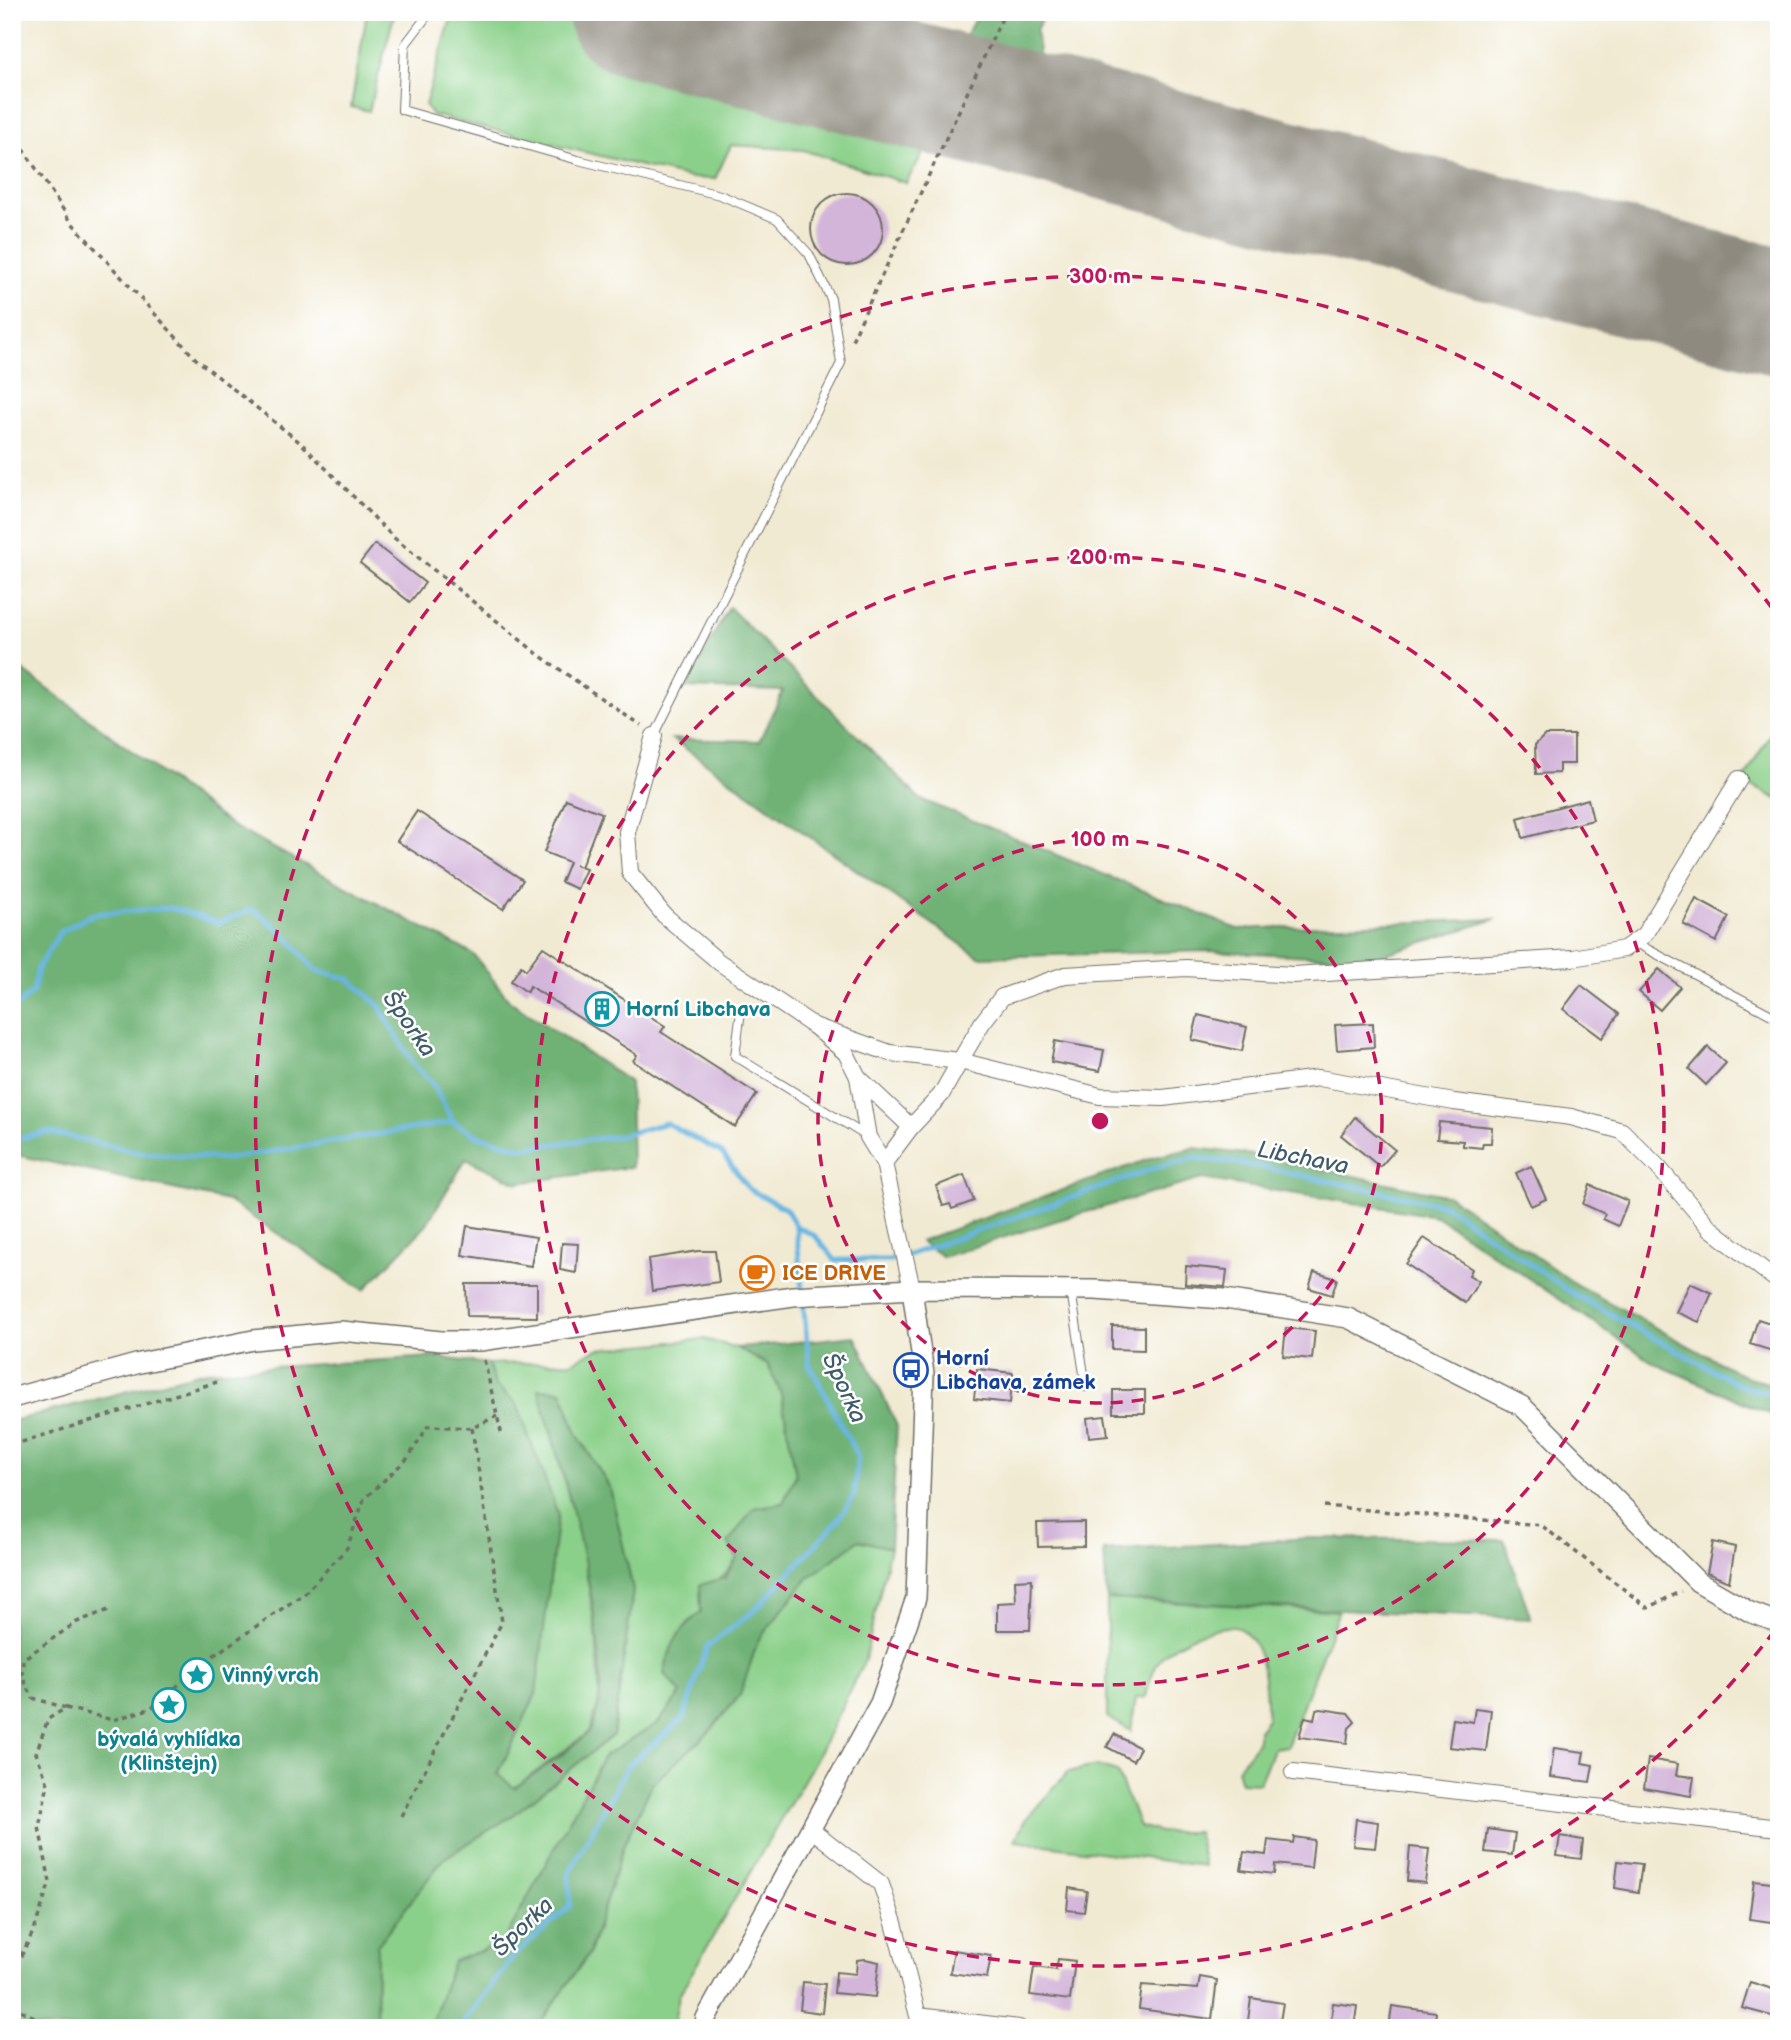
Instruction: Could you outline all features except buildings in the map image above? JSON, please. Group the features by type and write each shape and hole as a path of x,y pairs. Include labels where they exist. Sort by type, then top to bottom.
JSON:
{"street":[{"path":"654,736 627,832 630,873 664,915 719,962 814,1026 846,1053 858,1077 868,1137 884,1163 908,1267 924,1374 916,1598 880,1703 706,2018 704,2028"},
{"path":"884,1163 911,1127 941,1095 982,1023 1002,997 1065,975 1186,968 1293,975 1573,958 1624,949 1644,935 1739,779"},
{"path":"814,1026 890,1052 960,1061 1100,1096 1163,1098 1319,1078 1454,1102 1571,1117 1622,1131 1710,1228 1779,1282"},
{"path":"858,1077 911,1127"},
{"path":"12,1398 140,1363 253,1340 341,1331 441,1341 480,1341 793,1296 912,1289 1071,1290 1225,1299 1348,1318 1522,1406 1698,1582 1750,1612 1779,1623"},
{"path":"1293,1772 1779,1828"},
{"path":"810,1829 881,1884 894,1923 917,2022 1020,2028"}],"lane":[{"path":"430,12 405,45 402,110 578,160 720,195 777,219 809,254 831,299 841,363 654,736"},
{"path":"1634,942 1779,1019"},
{"path":"741,1011 735,1056 868,1137"},
{"path":"1071,1290 1086,1387"}],"path":[{"path":"841,363 1005,12"},
{"path":"12,132 72,223 196,359 302,444 393,537 539,655 654,736"},
{"path":"480,1341 502,1436"},
{"path":"12,1445 217,1382"},
{"path":"111,1609 77,1622 23,1659 22,1676 33,1698 113,1720 152,1708 207,1660 305,1593 346,1548 364,1499 408,1458 428,1426 472,1429 497,1416"},
{"path":"401,1816 502,1622 472,1429"},
{"path":"1324,1506 1541,1525 1648,1608 1698,1582"},
{"path":"12,1974 34,1930 50,1882 39,1828 48,1784 36,1753 48,1719 66,1708"},
{"path":"12,2000 13,2007 57,2028"}],"green space":[{"path":"367,12 395,12 369,111 351,107"},
{"path":"465,12 548,12 1779,332 1779,353 953,139 931,139 906,183 803,150 731,145 715,179 691,178 432,115 425,105 450,22"},
{"path":"713,12 815,12 929,44 951,44 1779,262 1779,289"},
{"path":"979,12 1045,12 1036,30 1041,67 960,45"},
{"path":"729,607 920,799 1237,929 1496,919 1370,959 1210,951 979,957 672,739 759,741 783,691 685,688"},
{"path":"12,662 232,826 473,954 510,1001 630,1082 632,1167 518,1183 466,1159 425,1227 364,1290 228,1201 12,1154"},
{"path":"1779,719 1779,800 1743,781"},
{"path":"1194,1148 1254,1155 1449,1196 1577,1285 1746,1377 1779,1386 1779,1418 1654,1363 1436,1216 1202,1179 1055,1221 943,1257 920,1241 1155,1157"},
{"path":"855,1336 897,1426 890,1548 859,1540 808,1578 758,1640 740,1695 709,1732 652,1784 624,1844 589,1953 537,2028 430,2028 453,1961 503,1943 604,1756 658,1723 681,1693 664,1674 676,1639 701,1612 700,1585 725,1578 737,1558 728,1543 754,1508 783,1503 796,1475 781,1393 768,1365 737,1348"},
{"path":"704,1339 737,1348 768,1365 781,1393 796,1475 783,1503 754,1508 736,1560 710,1590 701,1612 687,1624 681,1693 658,1723 604,1757 503,1943 453,1961 430,2028 376,2028 377,1946 443,1859 513,1815 613,1735 633,1590 610,1488 577,1434 562,1391 539,1389 582,1545 596,1632 600,1700 589,1732 513,1789 498,1774 536,1693 517,1404 495,1385 488,1364 572,1362 597,1349"},
{"path":"433,1357 488,1364 495,1385 517,1404 558,1514 536,1694 498,1774 514,1788 555,1760 590,1730 599,1702 599,1663 585,1563 538,1389 562,1391 577,1434 610,1488 633,1590 613,1735 513,1815 443,1859 377,1946 376,2028 12,2028 12,1421 206,1371"},
{"path":"1309,1538 1504,1540 1531,1619 1107,1599 1104,1551"},
{"path":"859,1540 890,1548 865,1660 815,1761 679,1995 673,2028 537,2028 589,1953 624,1844 652,1784 709,1732 740,1695 758,1640 808,1578"},
{"path":"1107,1599 1339,1611 1287,1746 1274,1748 1259,1783 1241,1782 1237,1769 1258,1742 1258,1730 1267,1719 1263,1670 1249,1637 1240,1629 1224,1627 1202,1633 1172,1648 1155,1667 1146,1697 1136,1698 1131,1731 1107,1717"},
{"path":"1097,1766 1117,1772 1139,1826 1160,1832 1197,1832 1204,1866 1015,1841 1024,1821 1068,1772"}],"waterway":[{"name":"Šporka","path":"12,1010 33,992 38,968 60,932 93,914 171,908 219,923 253,909 284,933 315,970 349,979 378,1004 413,1064 433,1084 453,1122 476,1135 521,1148 619,1136 666,1123 722,1153 749,1189 786,1209 796,1226 809,1364 858,1457 854,1495 838,1520 755,1610 707,1647 683,1719 629,1764 569,1873 570,1906 513,1957 465,2021 465,2028"},
{"path":"12,1140 47,1132 144,1153 226,1159 453,1122"},
{"name":"Libchava","path":"796,1226 815,1236 835,1260 894,1260 1158,1167 1195,1158 1252,1165 1445,1205 1572,1293 1742,1386 1779,1396"}],"runway":[{"path":"631,12 1779,312"}],"place":[{"name":"Horní Libchava","path":"602,1009"},
{"name":"ICE DRIVE","path":"757,1273"},
{"name":"Horní Libchava, zámek","path":"911,1370"},
{"name":"Vinný vrch","path":"197,1675"},
{"name":"bývalá vyhlídka (Klinštejn)","path":"169,1705"}]}
